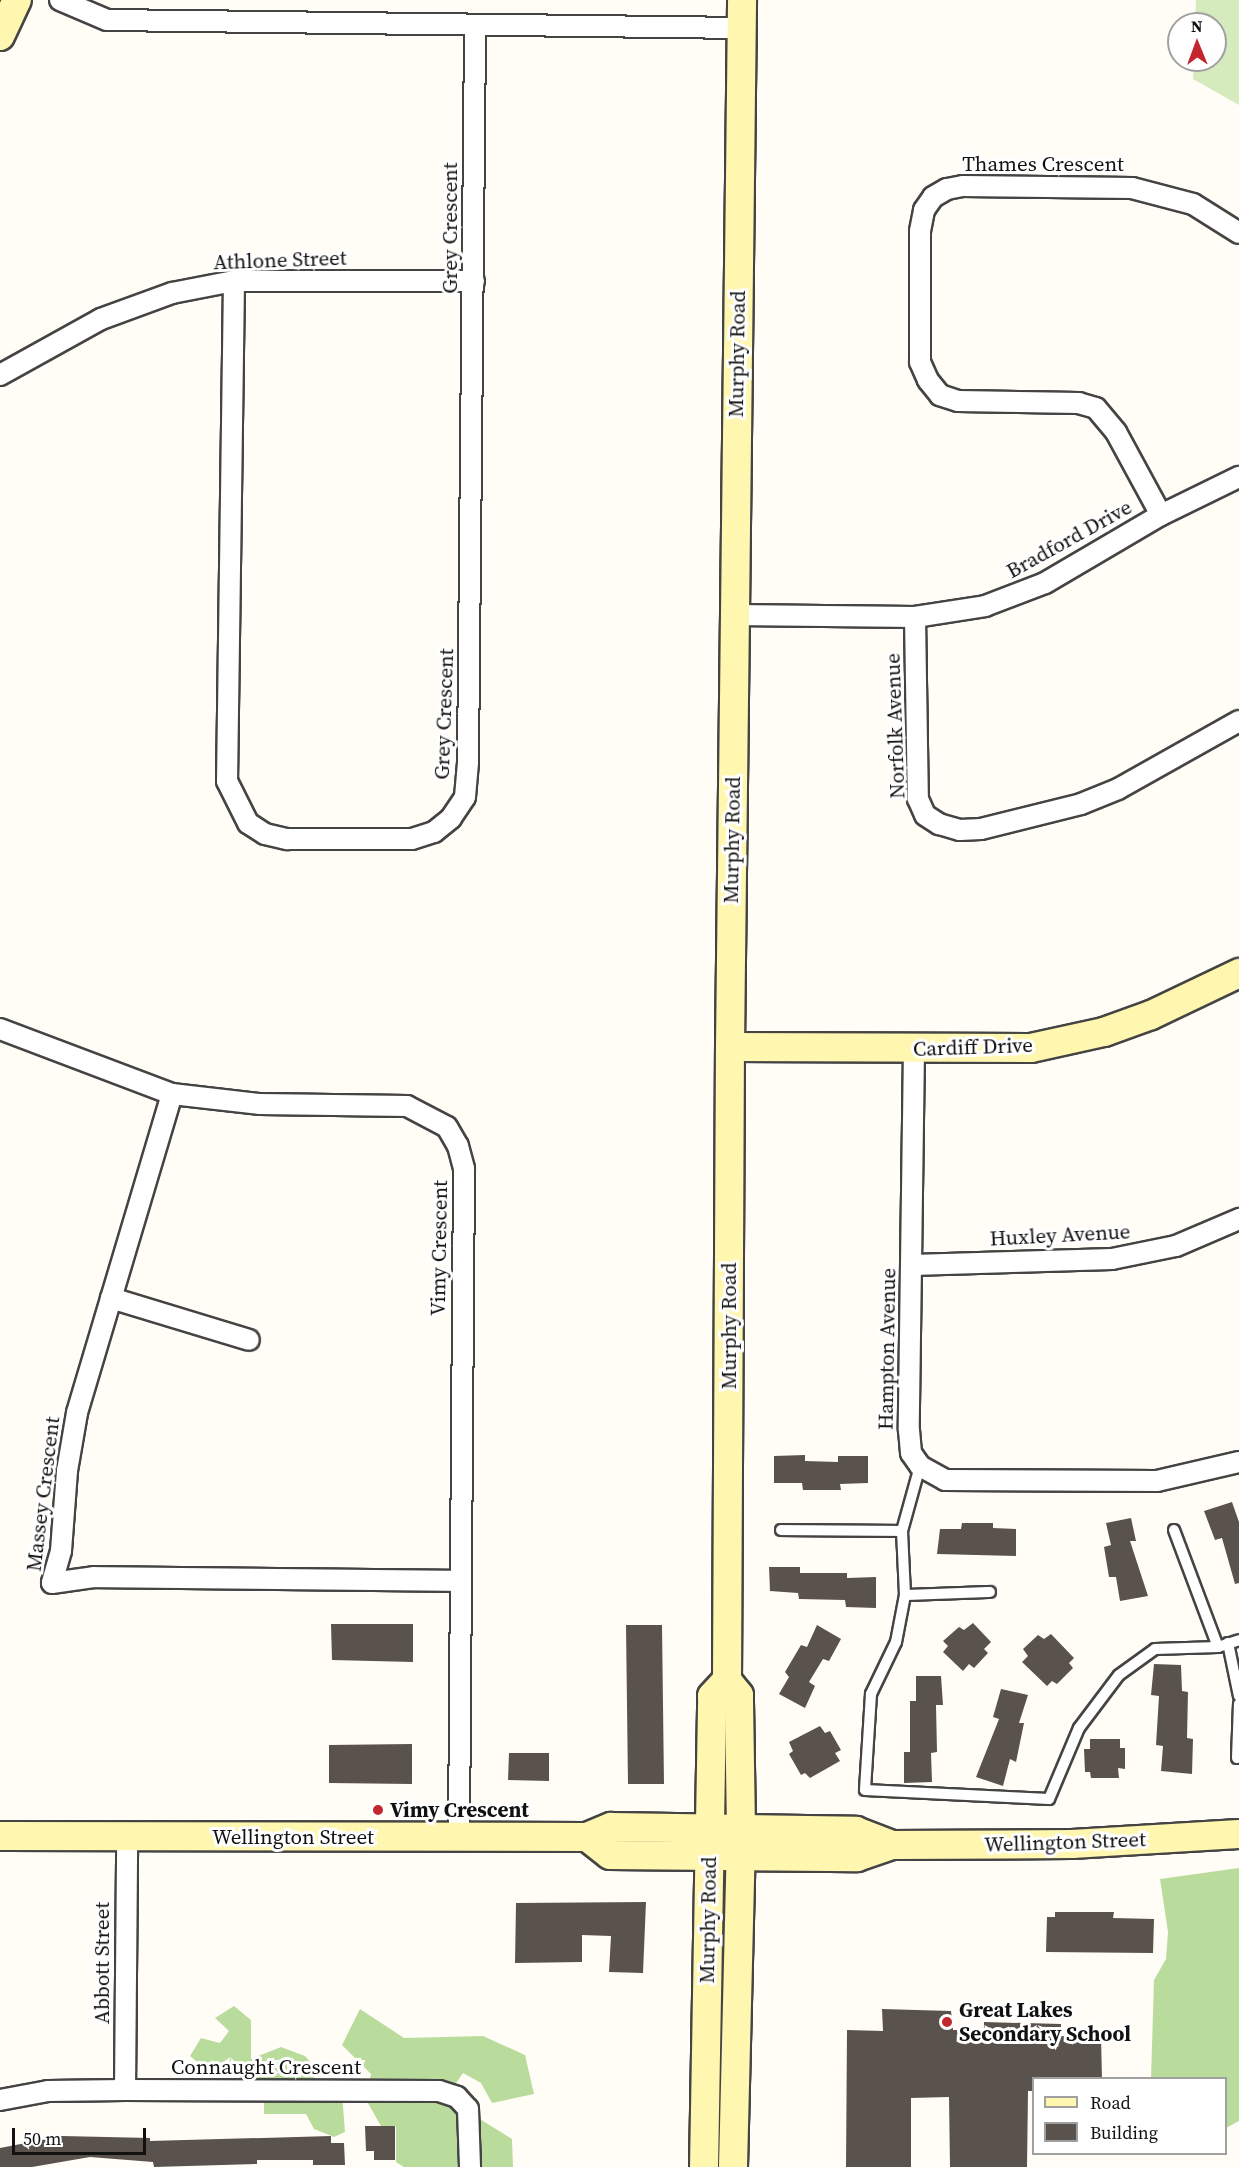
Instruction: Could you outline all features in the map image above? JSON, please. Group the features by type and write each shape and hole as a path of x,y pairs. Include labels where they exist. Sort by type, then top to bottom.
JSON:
{"street":[{"path":"0,36 17,0"},
{"path":"60,0 107,20 475,27 741,28"},
{"name":"Murphy Road","path":"733,2167 741,1829 739,1695 728,1680 730,1047 742,0"},
{"name":"Grey Crescent","path":"234,281 227,781 248,823 265,834 287,839 411,839 434,831 451,818 465,797 468,762 475,27"},
{"name":"Thames Crescent","path":"1161,515 1116,432 1096,408 1079,403 958,400 940,395 928,380 920,362 920,231 924,210 946,189 963,186 1132,188 1192,204 1239,233"},
{"name":"Athlone Street","path":"0,375 101,319 172,293 234,281 474,281"},
{"name":"Bradford Drive","path":"734,615 915,617 950,614 1015,597 1161,515 1239,477"},
{"name":"Norfolk Avenue","path":"915,617 918,799 925,815 939,824 960,830 981,829 1081,804 1118,789 1239,721"},
{"name":"Cardiff Drive","path":"730,1047 1031,1048 1104,1032 1192,999 1239,973"},
{"name":"Vimy Crescent","path":"0,1029 172,1094 260,1104 407,1106 447,1127 458,1146 464,1169 459,1838"},
{"name":"Hampton Avenue","path":"914,1049 909,1430 911,1453 920,1466"},
{"name":"Massey Crescent","path":"172,1094 77,1413 67,1471 60,1551 52,1582 94,1577 460,1581"},
{"name":"Huxley Avenue","path":"912,1265 1112,1259 1176,1246 1239,1220"},
{"path":"111,1298 249,1340"},
{"path":"920,1466 945,1480 1157,1481 1239,1462"},
{"name":"Murphy Road","path":"704,2167 712,1696 728,1680"},
{"name":"Wellington Street","path":"0,1836 587,1837 611,1827 856,1831 892,1845"},
{"name":"Wellington Street","path":"587,1837 610,1855 857,1857 892,1845 1072,1844 1239,1834"},
{"name":"Abbott Street","path":"125,2090 127,1837"},
{"name":"Connaught Crescent","path":"0,2100 48,2091 440,2091 457,2097 468,2109 470,2167"}],"lane":[{"path":"920,1466 902,1531 905,1594 896,1642 872,1694 865,1790 1049,1799 1079,1728 1119,1675 1155,1649 1223,1645 1239,1640"},
{"path":"781,1530 902,1531"},
{"path":"1174,1530 1223,1645 1239,1696"},
{"path":"905,1594 990,1592"},
{"path":"1237,1758 1239,1704"}],"green space":[{"path":"1196,0 1239,0 1239,105 1193,79 1193,72 1227,72 1227,12 1196,12"},
{"path":"1239,1868 1239,2121 1227,2127 1227,2077 1151,2077 1154,1980 1166,1959 1168,1932 1160,1879"},
{"path":"234,2006 251,2020 251,2059 281,2047 305,2056 317,2070 314,2078 327,2082 342,2094 345,2132 334,2137 314,2129 306,2114 264,2114 264,2099 238,2095 240,2069 211,2073 190,2056 201,2038 220,2043 229,2031 215,2018"},
{"path":"360,2009 404,2038 483,2036 525,2055 534,2094 492,2103 481,2083 463,2073 446,2098 512,2139 513,2167 404,2167 396,2162 396,2126 381,2126 365,2098 371,2074 342,2045"}],"building":[{"path":"805,1455 805,1461 838,1462 838,1456 868,1456 868,1483 840,1484 841,1490 803,1490 802,1483 774,1483 774,1456"},
{"path":"1232,1502 1239,1522 1239,1583 1235,1584 1222,1538 1215,1540 1204,1511"},
{"path":"1131,1518 1136,1541 1130,1541 1148,1596 1120,1601 1116,1577 1109,1577 1104,1547 1111,1545 1106,1523"},
{"path":"962,1523 993,1523 993,1528 1016,1529 1016,1556 937,1554 940,1529 961,1529"},
{"path":"769,1567 800,1567 800,1573 847,1573 847,1578 876,1577 876,1608 846,1607 845,1600 799,1599 798,1593 770,1591"},
{"path":"973,1623 991,1642 984,1649 988,1653 974,1668 969,1664 963,1671 943,1652 948,1646 943,1641 959,1627 964,1630"},
{"path":"331,1624 413,1624 413,1662 332,1660"},
{"path":"626,1625 662,1625 664,1784 628,1784"},
{"path":"817,1625 841,1639 829,1661 823,1659 809,1682 815,1686 805,1708 779,1694 789,1677 785,1672 801,1645 807,1647"},
{"path":"1051,1634 1074,1658 1069,1663 1073,1668 1057,1684 1052,1681 1047,1686 1022,1662 1028,1656 1023,1649 1038,1635 1044,1639"},
{"path":"1154,1664 1181,1665 1182,1691 1188,1692 1187,1738 1193,1739 1192,1774 1161,1771 1163,1746 1156,1745 1159,1696 1151,1695"},
{"path":"916,1676 941,1676 943,1705 936,1705 937,1752 931,1753 932,1782 904,1783 904,1752 910,1752 910,1701 916,1701"},
{"path":"1001,1689 1028,1695 1019,1723 1024,1723 1016,1762 1010,1759 1003,1786 976,1777 999,1719 993,1717"},
{"path":"820,1726 825,1733 830,1731 841,1750 835,1753 840,1761 810,1778 805,1773 801,1775 789,1754 793,1751 789,1742"},
{"path":"1090,1739 1120,1739 1120,1748 1125,1748 1125,1769 1118,1768 1119,1778 1091,1778 1090,1772 1085,1772 1084,1749 1090,1749"},
{"path":"412,1744 412,1784 329,1783 329,1745"},
{"path":"509,1753 549,1753 549,1781 508,1780"},
{"path":"646,1902 643,1973 609,1972 611,1936 582,1935 582,1962 515,1963 516,1903"},
{"path":"1055,1912 1114,1912 1113,1918 1154,1919 1153,1953 1046,1952 1047,1917 1055,1917"},
{"path":"882,2009 951,2011 953,2030 984,2030 984,2022 1061,2024 1061,2036 1101,2037 1102,2077 1032,2077 1032,2091 1028,2091 1027,2167 950,2167 949,2097 911,2098 911,2167 846,2167 847,2030 883,2031"},
{"path":"365,2126 395,2126 395,2160 374,2160 374,2151 366,2151"},
{"path":"62,2136 150,2138 150,2141 331,2136 331,2143 344,2143 345,2165 313,2165 313,2160 257,2160 257,2164 154,2167 153,2162 90,2157 32,2167 0,2167 0,2148"}],"place":[{"name":"Vimy Crescent","path":"378,1810"},
{"name":"Great Lakes Secondary School","path":"947,2022"}]}
